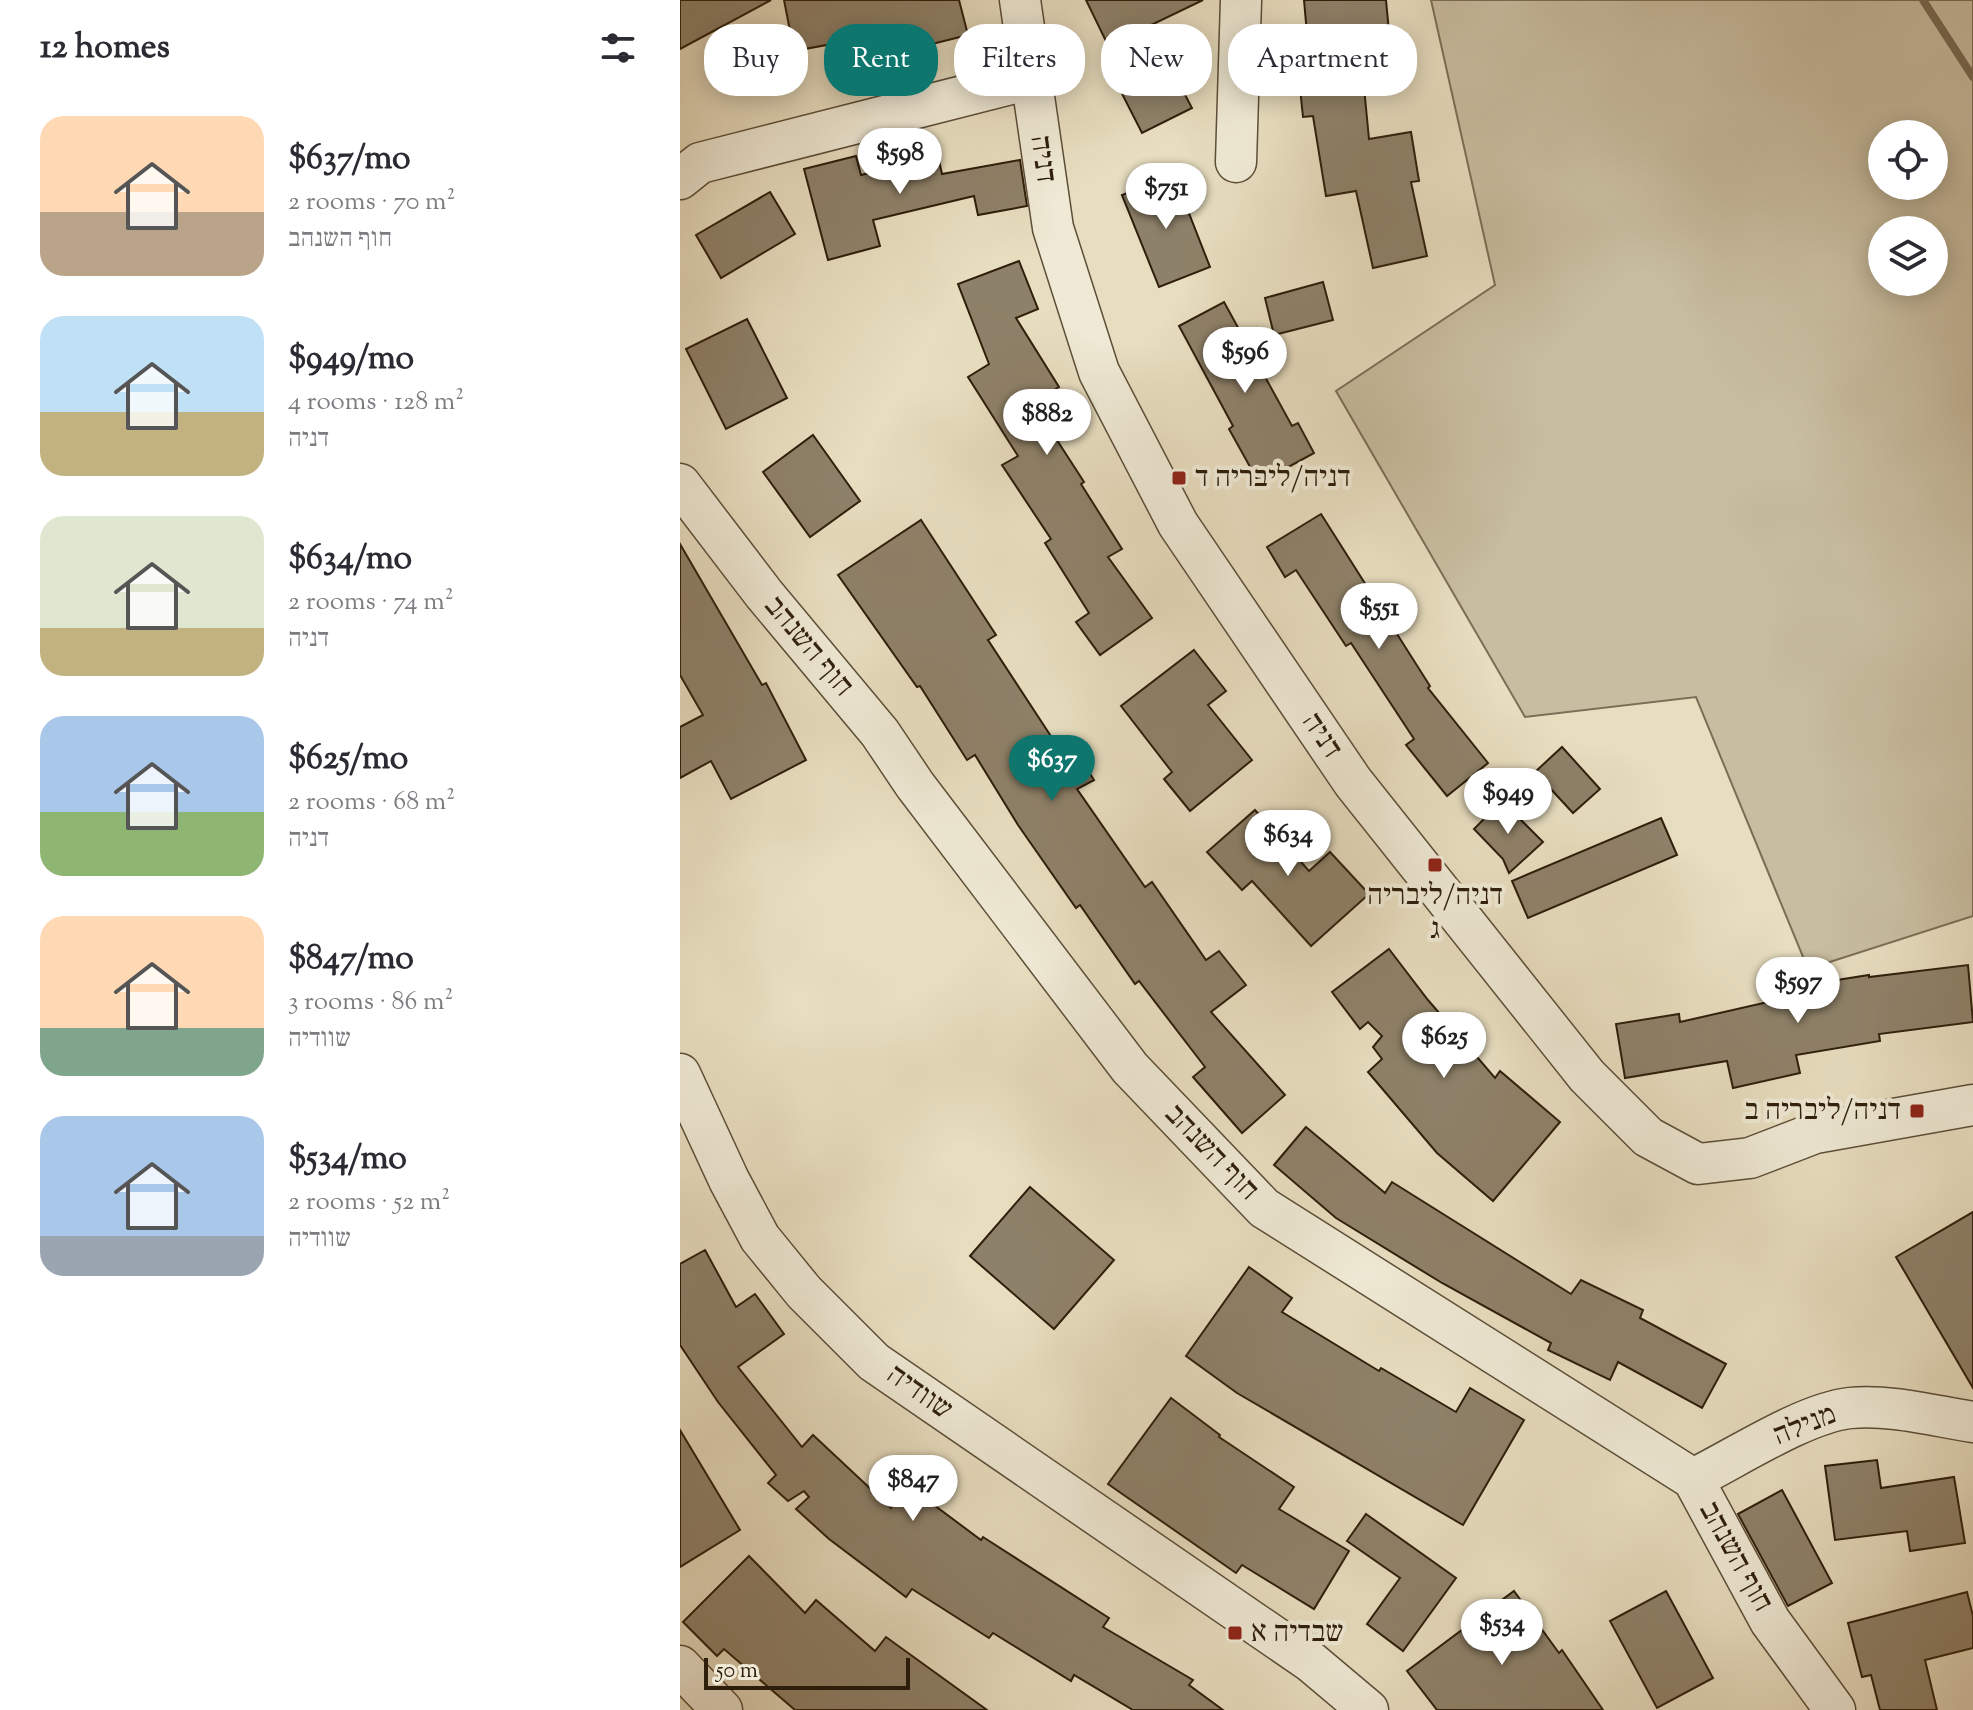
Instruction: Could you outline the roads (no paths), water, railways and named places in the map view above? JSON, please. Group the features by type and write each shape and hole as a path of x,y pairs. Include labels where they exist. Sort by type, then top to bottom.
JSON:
{"street":[{"name":"דניה","path":"1020,0 1023,24"},
{"path":"1236,162 1241,0"},
{"path":"680,179 700,163 963,96"},
{"name":"דניה","path":"1033,96 1053,228 1099,372 1178,524 1353,782 1587,1076 1648,1137 1698,1164 1750,1158 1815,1133 1973,1105"},
{"name":"חוף השנהב","path":"680,484 764,594 880,733 915,785 1130,1068 1264,1208 1693,1479 1770,1621 1835,1710"},
{"name":"שוודיה","path":"680,1074 729,1180 760,1238 804,1292 874,1362 1311,1662 1368,1710"},
{"name":"מנילה","path":"1693,1479 1812,1419 1850,1408 1904,1411 1973,1422"},
{"path":"680,1666 722,1710"}],"waterway":[{"path":"1923,0 1973,77"}],"place":[{"name":"דניה/ליבריה ד","path":"1179,478"},
{"name":"דניה/ליבריה ג","path":"1435,865"},
{"name":"דניה/ליבריה ב","path":"1917,1111"},
{"name":"שבדיה א","path":"1235,1633"}]}
